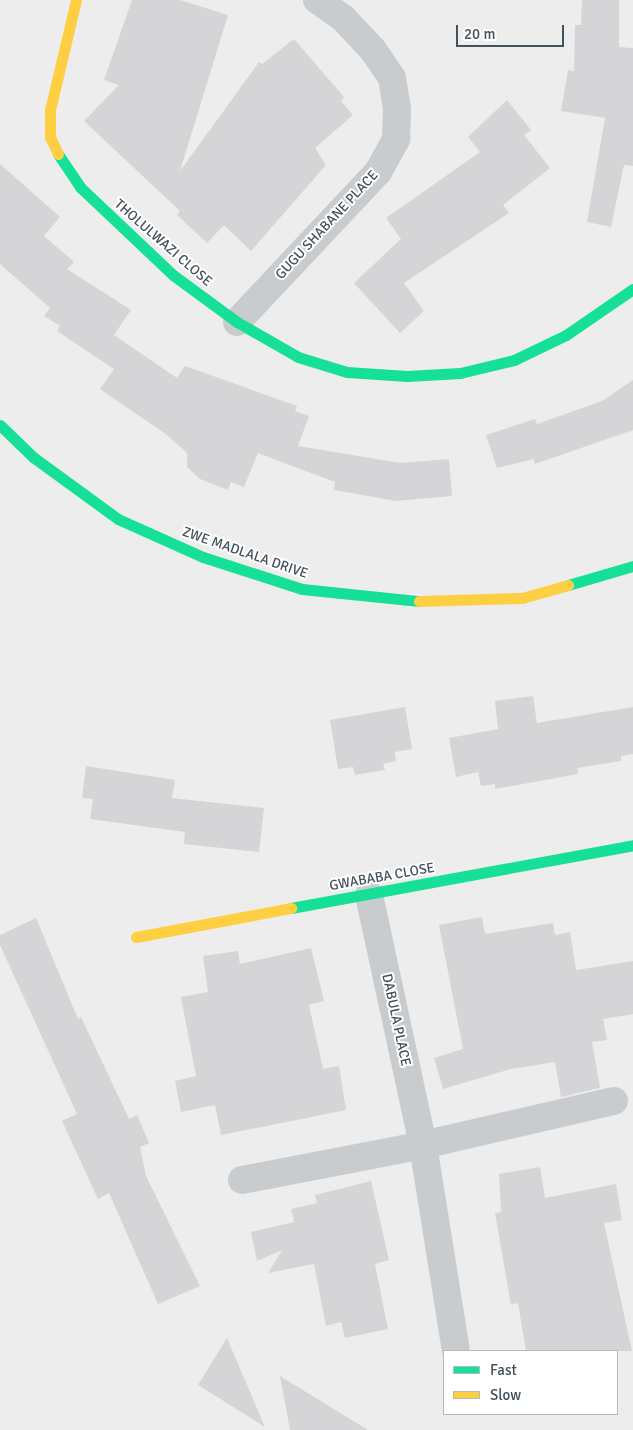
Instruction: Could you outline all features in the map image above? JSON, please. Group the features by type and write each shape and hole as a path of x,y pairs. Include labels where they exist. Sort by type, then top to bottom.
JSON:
{"street":[{"name":"THOLULWAZI CLOSE","path":"76,0 50,110 50,137 62,161 80,187 166,269 237,322 298,357 347,372 407,376 460,373 514,360 566,335 633,289"},
{"name":"GUGU SHABANE PLACE","path":"237,322 378,172 396,140 398,109 392,78 373,50 343,18 317,0"},
{"name":"ZWE MADLALA DRIVE","path":"0,426 33,457 118,519 203,557 302,589 399,602 522,598 633,566"},
{"name":"GWABABA CLOSE","path":"136,937 633,845"},
{"name":"DABULA PLACE","path":"369,895 423,1145 456,1350"},
{"path":"242,1180 423,1145 614,1101"}],"building":[{"path":"132,0 180,0 228,15 180,171 259,62 262,64 294,39 344,97 341,101 353,115 315,148 326,165 251,251 224,225 207,243 177,215 180,211 84,121 119,85 104,80"},
{"path":"582,0 619,0 619,47 633,48 633,166 624,165 611,227 587,222 605,118 561,111 568,70 574,71 575,25 581,25"},
{"path":"507,100 531,130 524,135 550,168 503,205 509,213 404,283 424,311 400,333 354,283 401,239 386,218 480,152 468,137"},
{"path":"0,164 60,217 44,236 74,262 67,269 131,310 114,335 177,378 185,366 297,406 295,411 309,416 298,446 400,463 449,459 452,496 396,501 334,490 335,482 258,453 244,487 231,482 228,490 200,479 187,467 187,453 167,435 100,389 114,369 57,331 60,326 44,316 50,308 0,264"},
{"path":"633,380 633,430 535,464 534,459 497,468 486,435 535,419 537,424 602,401"},
{"path":"533,696 537,723 633,707 633,754 621,756 621,761 577,768 578,774 495,789 495,784 481,786 478,772 456,777 449,738 498,729 495,701"},
{"path":"405,707 412,749 395,752 396,761 383,764 385,770 355,775 353,767 338,769 330,720"},
{"path":"86,766 175,780 172,798 264,808 259,852 184,844 185,832 90,819 93,799 82,798"},
{"path":"482,917 485,934 553,923 555,935 570,932 576,970 633,961 633,1014 603,1019 607,1040 592,1042 600,1088 561,1097 555,1062 511,1069 443,1089 434,1058 463,1049 439,925"},
{"path":"36,918 78,1019 81,1017 129,1119 137,1115 149,1143 140,1147 146,1176 200,1286 158,1304 109,1193 98,1199 62,1121 77,1114 0,945 0,935"},
{"path":"311,948 324,1001 309,1005 323,1069 339,1066 346,1110 221,1135 215,1105 181,1112 175,1081 196,1076 181,997 208,992 203,956 238,951 240,964"},
{"path":"540,1167 545,1198 616,1184 622,1220 604,1223 632,1351 526,1350 518,1303 511,1305 495,1213 501,1212 499,1174"},
{"path":"371,1181 389,1260 375,1264 388,1329 345,1338 341,1322 326,1326 314,1264 268,1273 282,1250 257,1261 251,1232 294,1222 291,1209 317,1203 315,1195"},
{"path":"227,1338 265,1427 198,1385"},
{"path":"280,1376 368,1430 290,1430"}],"traffic: fast":[{"path":"58,154 80,187 173,275 237,322 298,357 347,372 407,376 460,373 514,360 566,335 633,289"},
{"path":"0,425 33,457 118,519 203,557 302,589 419,601"},
{"path":"568,585 633,566"},
{"path":"291,908 633,845"}],"traffic: slow":[{"path":"58,154 50,137 50,110 76,0"},
{"path":"419,601 522,598 568,585"},
{"path":"136,937 291,908"}]}
